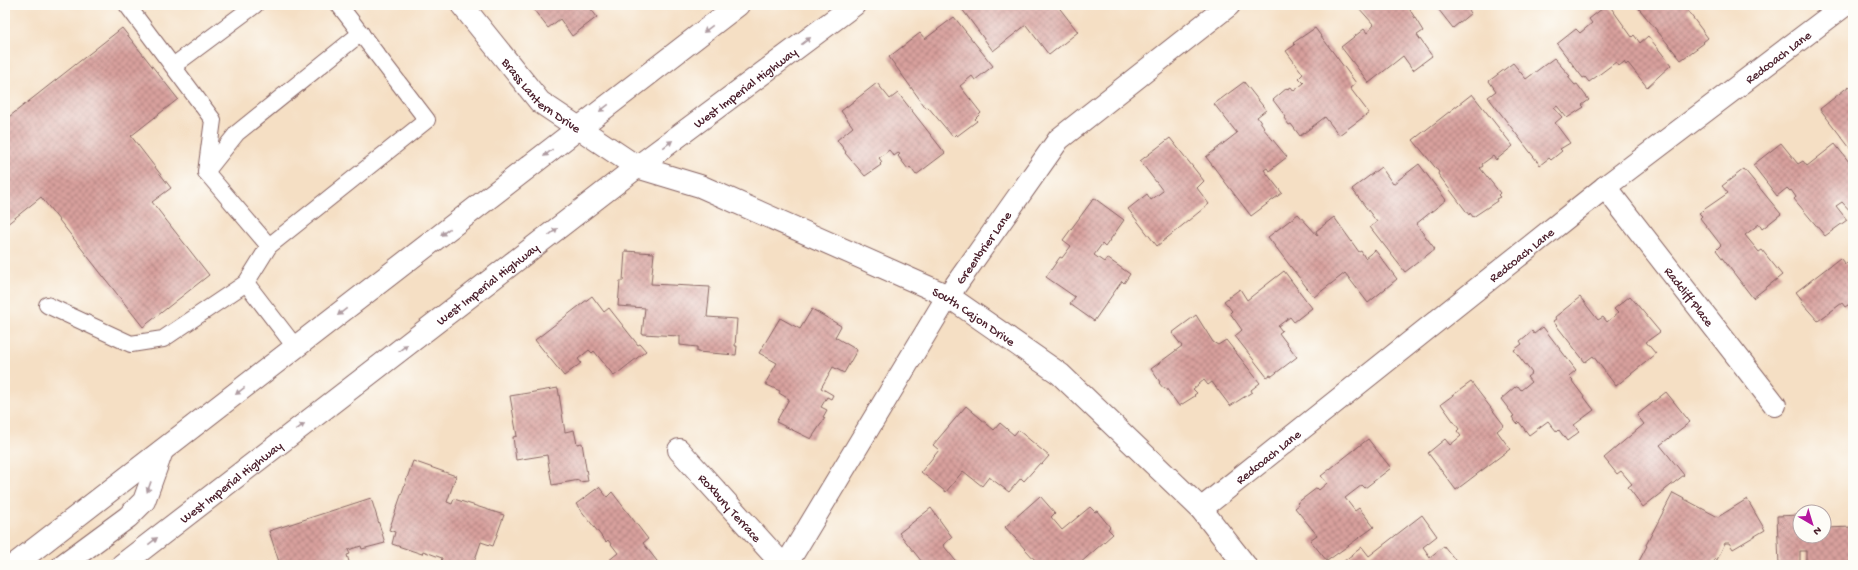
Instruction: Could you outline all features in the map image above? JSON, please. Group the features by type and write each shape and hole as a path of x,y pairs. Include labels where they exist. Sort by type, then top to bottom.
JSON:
{"street":[{"name":"Brass Lantern Drive","path":"462,5 540,102 637,168"},
{"path":"14,565 738,5"},
{"name":"West Imperial Highway","path":"122,565 637,168 854,5"},
{"name":"Greenbrier Lane","path":"786,565 948,296 1058,139 1229,5"},
{"name":"Redcoach Lane","path":"1201,509 1605,188 1845,5"},
{"name":"South Cajon Drive","path":"637,168 700,186 948,296 1060,374 1201,509 1245,565"},
{"name":"Radcliff Place","path":"1605,188 1775,405"},
{"name":"Roxbury Terrace","path":"680,450 782,565"},
{"path":"63,565 128,517 144,501 162,451"}],"lane":[{"path":"127,5 213,120 206,172 269,246"},
{"path":"173,66 255,5"},
{"path":"48,305 131,344 163,339 246,283 269,246 427,120 339,5"},
{"path":"206,172 236,133 361,33"},
{"path":"246,283 296,348"}],"building":[{"path":"530,5 588,5 597,17 572,36 560,19 548,28"},
{"path":"959,5 1057,5 1078,32 1049,55 1026,25 993,51"},
{"path":"1359,5 1407,5 1423,31 1417,35 1432,56 1413,70 1403,56 1369,83 1341,47 1364,29 1367,33 1374,25 1358,7"},
{"path":"1435,5 1474,5 1468,9 1471,13 1453,28"},
{"path":"1609,5 1632,37 1634,35 1640,43 1648,36 1671,65 1647,87 1628,63 1626,65 1624,62 1619,66 1616,62 1589,82 1585,77 1583,78 1557,44 1576,29 1580,33 1592,23 1589,19"},
{"path":"1636,5 1691,5 1687,10 1708,38 1703,42 1704,43 1681,60"},
{"path":"954,17 993,66 975,80 972,76 960,86 981,113 975,119 977,121 957,136 956,134 953,137 928,107 926,108 889,57 920,33 925,39"},
{"path":"122,28 178,99 131,136 171,188 152,202 209,275 143,327 41,197 6,225 5,224 5,120"},
{"path":"1315,28 1356,83 1350,88 1369,113 1339,135 1325,117 1300,136 1291,124 1289,125 1284,118 1286,117 1273,100 1287,88 1288,89 1291,87 1294,91 1304,83 1299,78 1303,74 1286,51 1295,45 1293,43"},
{"path":"1554,58 1570,76 1568,77 1575,85 1577,84 1589,100 1582,105 1584,107 1567,118 1557,106 1554,108 1562,117 1555,123 1570,143 1560,149 1562,151 1551,160 1549,158 1540,165 1488,97 1496,91 1489,81 1513,63 1526,79"},
{"path":"1244,82 1266,110 1257,117 1264,127 1263,128 1287,157 1269,171 1267,168 1264,170 1282,193 1251,216 1206,157 1237,133 1214,104"},
{"path":"877,83 890,99 898,93 945,153 916,175 910,167 908,169 898,156 900,154 898,153 894,156 889,150 879,158 882,162 880,164 881,165 865,176 845,153 846,152 837,140 853,127 841,111"},
{"path":"1849,86 1853,91 1853,152 1820,109"},
{"path":"1472,94 1513,146 1496,160 1493,156 1482,164 1483,166 1480,168 1500,193 1498,195 1500,197 1496,199 1497,201 1473,217 1470,213 1469,215 1438,174 1439,172 1413,140"},
{"path":"1170,138 1204,181 1197,188 1209,204 1157,246 1128,209 1147,194 1151,200 1163,191 1140,161"},
{"path":"1781,143 1798,164 1803,161 1807,166 1835,144 1853,167 1853,214 1842,202 1836,206 1847,220 1825,236 1794,199 1796,197 1791,190 1790,191 1787,188 1777,196 1753,165"},
{"path":"1419,164 1446,200 1416,224 1435,249 1405,272 1370,227 1377,222 1352,189 1381,167 1393,184"},
{"path":"1744,169 1781,214 1762,229 1759,224 1745,235 1759,252 1762,250 1782,275 1753,298 1716,250 1721,245 1700,218 1702,216 1699,213 1728,193 1722,186"},
{"path":"1094,198 1124,220 1105,247 1102,244 1094,255 1104,262 1107,258 1130,274 1124,283 1122,281 1094,321 1070,304 1075,297 1046,277 1060,257 1062,258 1071,246 1063,240"},
{"path":"1298,214 1318,236 1316,231 1334,217 1365,258 1375,250 1397,279 1368,303 1345,273 1314,297 1268,237"},
{"path":"625,251 654,253 651,284 710,287 707,317 737,319 735,346 737,346 736,355 697,352 697,347 680,345 680,336 642,334 645,308 618,306 620,281 623,281"},
{"path":"1840,258 1845,264 1853,260 1853,306 1851,303 1845,307 1842,303 1818,321 1801,302 1803,301 1796,292"},
{"path":"1284,271 1312,308 1294,322 1290,317 1278,326 1282,331 1279,333 1297,357 1272,376 1270,375 1267,377 1235,336 1242,330 1230,313 1232,311 1224,301 1240,289 1247,300"},
{"path":"592,296 604,312 609,308 638,345 640,344 646,351 614,376 594,351 592,353 589,350 578,359 581,363 564,376 535,340"},
{"path":"1630,296 1660,332 1646,342 1656,354 1616,386 1593,356 1585,362 1553,321 1556,319 1555,317 1580,297 1598,320 1603,317 1607,322 1618,313 1614,309"},
{"path":"812,309 841,326 835,337 857,350 844,373 833,367 821,388 833,395 831,399 827,397 821,407 827,410 823,417 825,418 811,439 776,422 789,399 779,393 780,391 765,384 777,363 759,353 780,318 800,329"},
{"path":"1196,315 1213,342 1218,345 1226,340 1260,383 1251,390 1252,392 1230,406 1212,382 1208,385 1204,380 1193,389 1197,393 1194,395 1195,396 1179,406 1166,388 1164,389 1159,383 1160,382 1151,369 1182,346 1172,333"},
{"path":"1543,327 1576,370 1569,376 1594,410 1574,425 1579,432 1567,441 1559,430 1557,432 1548,421 1529,435 1519,422 1517,424 1512,417 1514,416 1501,399 1515,387 1518,386 1521,390 1531,382 1527,377 1532,373 1514,350 1522,344 1520,341 1532,331 1534,334"},
{"path":"1471,382 1504,425 1497,431 1510,449 1456,490 1428,453 1445,439 1450,445 1461,436 1457,431 1459,429 1441,404"},
{"path":"558,388 565,432 574,430 577,444 582,443 588,481 579,482 579,480 552,485 547,455 516,460 513,437 517,436 510,396"},
{"path":"1666,392 1690,422 1660,445 1684,475 1643,507 1628,487 1632,484 1621,471 1617,474 1604,458 1644,424 1637,415"},
{"path":"966,406 994,430 1000,423 1014,435 1018,430 1049,456 1042,464 1040,463 1024,481 1021,478 1009,492 989,477 982,486 963,471 946,492 921,472 939,450 933,445"},
{"path":"1368,439 1391,468 1365,488 1362,485 1345,498 1355,511 1359,508 1374,527 1327,561 1310,540 1317,535 1295,508 1299,505 1297,503 1317,488 1319,490 1327,483 1321,476"},
{"path":"413,461 456,476 447,502 452,504 454,499 504,515 493,546 481,542 473,565 451,565 441,562 442,558 423,551 422,554 392,544 395,532 389,530"},
{"path":"599,487 607,497 612,492 648,539 643,543 660,565 603,565 618,553 608,540 606,542 576,504"},
{"path":"1673,493 1718,517 1747,499 1765,530 1733,549 1729,543 1725,543 1717,560 1715,559 1712,565 1683,565 1675,561 1673,565 1643,565 1638,563"},
{"path":"1040,496 1055,513 1051,517 1062,530 1090,507 1095,512 1097,511 1110,527 1108,529 1113,534 1078,565 1073,563 1071,565 1031,565 1036,561 1005,527"},
{"path":"371,498 385,543 362,549 361,546 348,550 350,554 347,555 350,565 312,565 311,563 305,565 280,565 269,531"},
{"path":"931,508 952,537 943,545 959,565 918,565 922,562 899,533"},
{"path":"1422,515 1437,536 1423,547 1430,557 1444,546 1459,565 1339,565 1362,547 1369,556"},
{"path":"1792,515 1792,544 1832,544 1832,528 1853,527 1853,565 1806,565 1806,551 1800,551 1800,565 1779,565 1777,516"}]}
